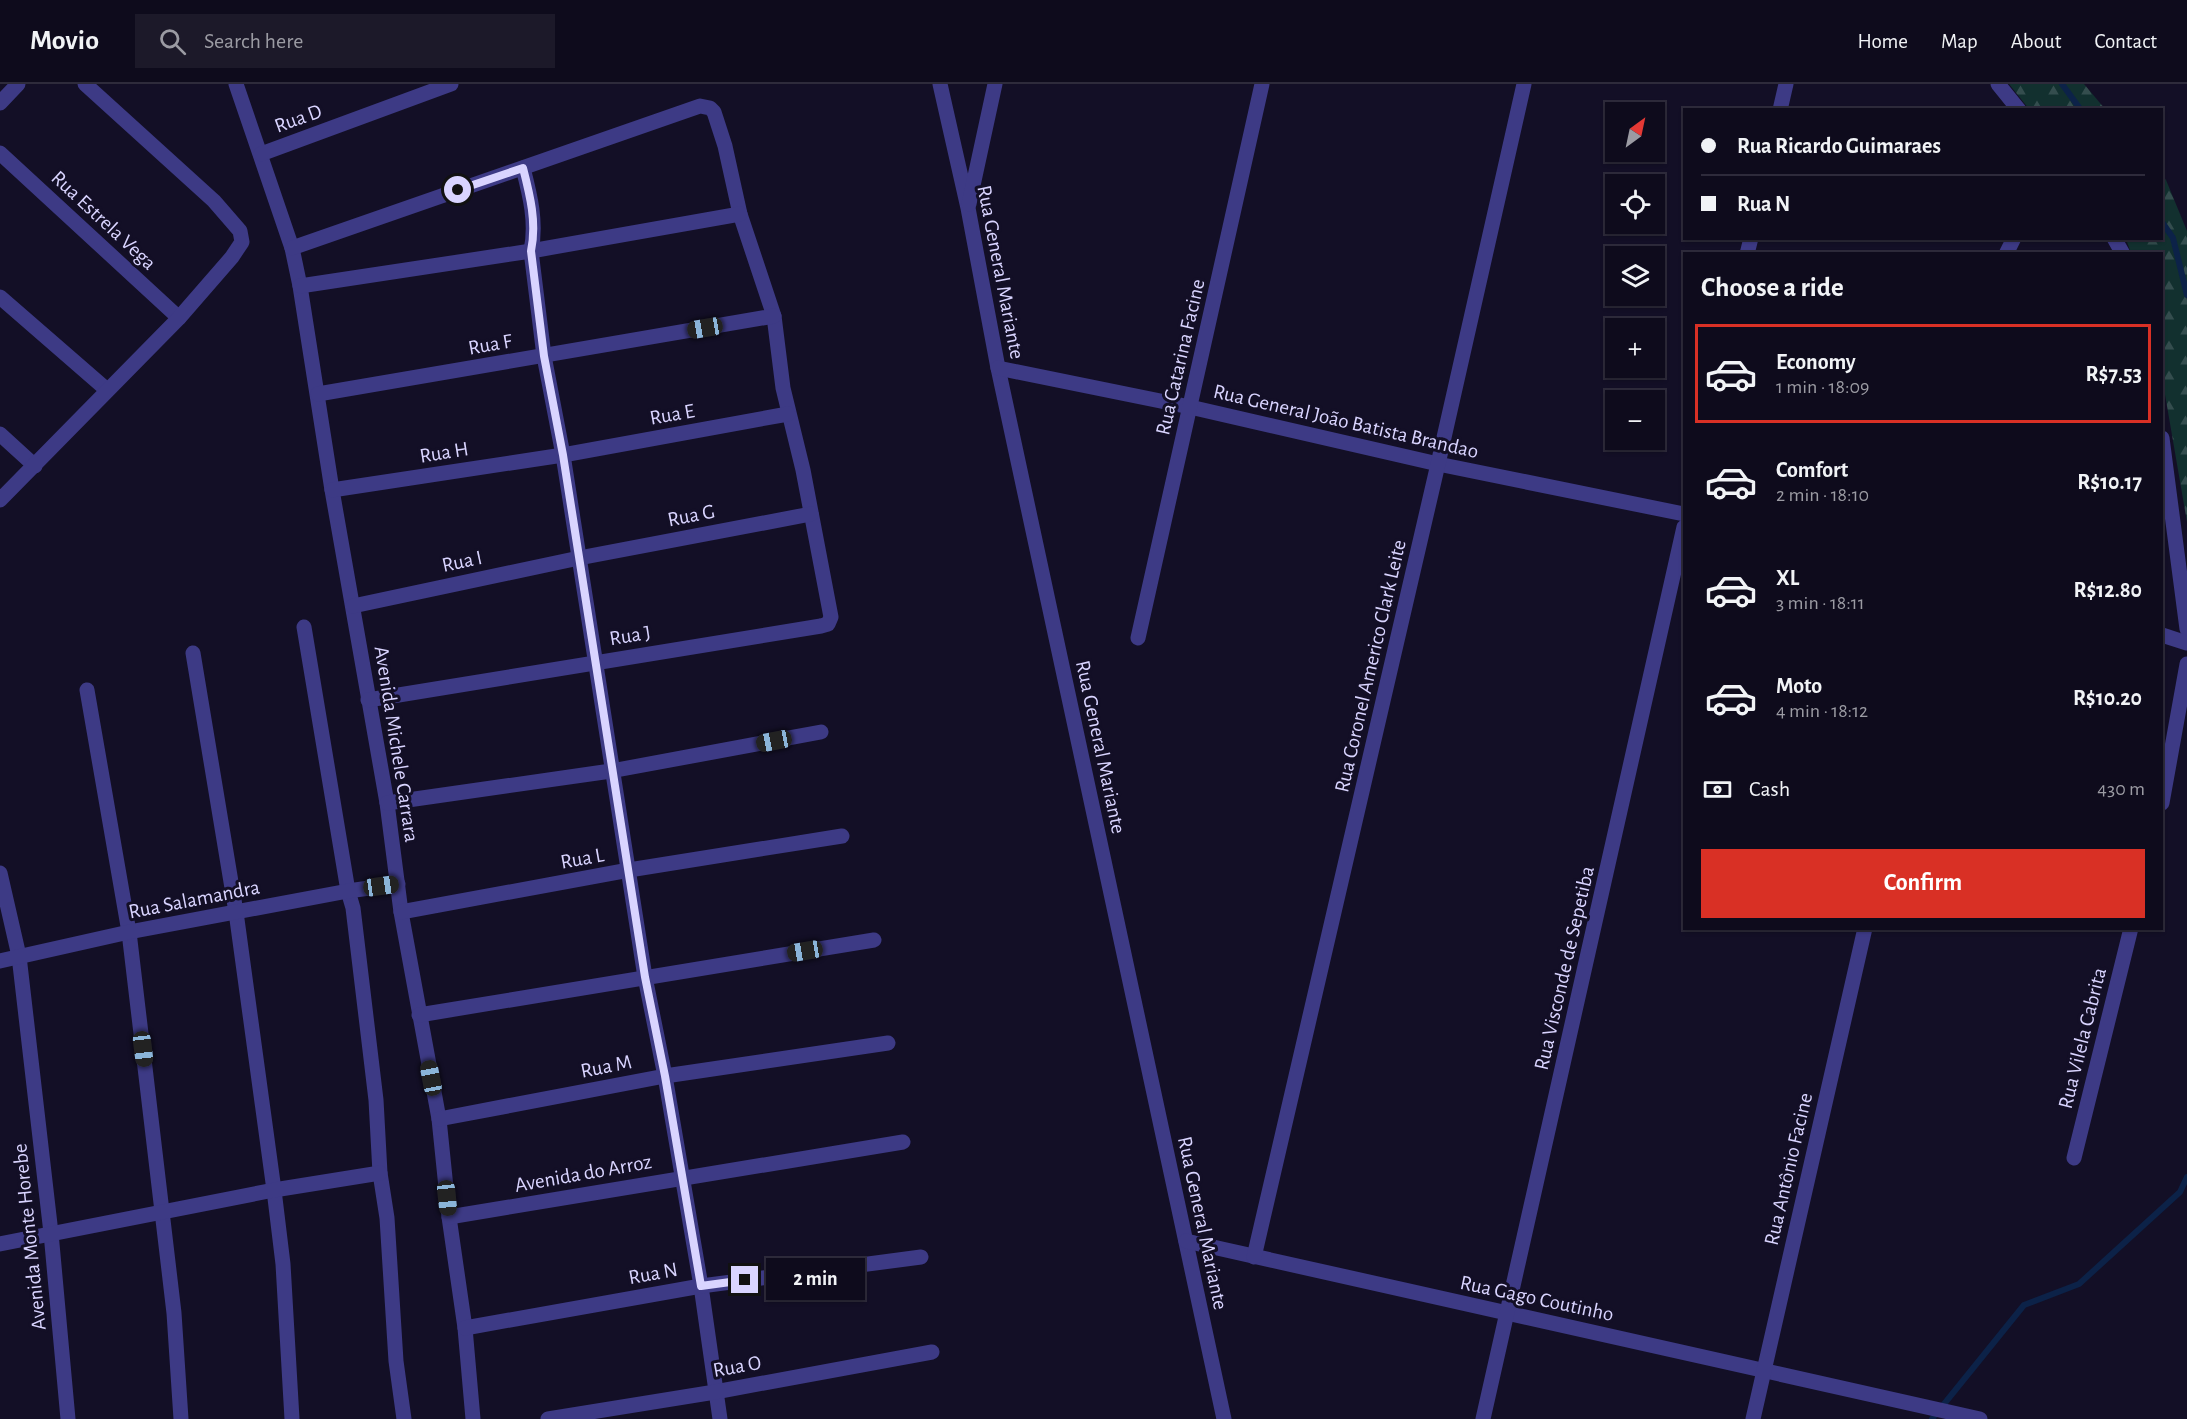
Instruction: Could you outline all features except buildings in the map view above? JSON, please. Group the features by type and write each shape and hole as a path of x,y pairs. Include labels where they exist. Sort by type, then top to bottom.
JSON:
{"street":[{"path":"0,103 18,84"},
{"path":"0,500 179,318 232,257 242,242 240,231 214,201 85,84"},
{"name":"Avenida Michele Carrara","path":"236,84 291,248 300,286 332,490 387,803 401,912 439,1119 448,1217 465,1328 473,1419"},
{"name":"Rua D","path":"261,154 452,84"},
{"name":"Rua General Mariante","path":"940,84 968,208 998,368 1224,1419"},
{"path":"968,208 995,84"},
{"name":"Rua Catarina Facine","path":"1138,638 1262,84"},
{"name":"Rua Coronel Americo Clark Leite","path":"1254,1257 1524,84"},
{"path":"1780,108 1786,84"},
{"path":"1998,84 2017,108"},
{"path":"291,248 705,106 714,112 725,146 740,214 774,316 783,388 799,450 811,514"},
{"name":"Rua Estrela Vega","path":"0,153 179,318"},
{"path":"523,168 532,208 531,251 544,356 563,455 645,977 665,1076 701,1286 720,1419"},
{"path":"300,286 531,251 740,214"},
{"path":"0,297 107,390"},
{"name":"Rua F","path":"318,394 774,316"},
{"name":"Rua General João Batista Brandao","path":"998,368 1190,407 1438,464 1683,514"},
{"name":"Rua E","path":"563,455 789,414"},
{"path":"0,434 34,466"},
{"path":"2163,446 2187,629"},
{"name":"Rua H","path":"332,490 563,455"},
{"name":"Rua G","path":"579,558 811,514"},
{"name":"Rua J","path":"368,700 828,624 831,617 811,514"},
{"name":"Rua Visconde de Sepetiba","path":"1484,1419 1683,531"},
{"name":"Rua I","path":"354,606 579,558"},
{"path":"304,627 348,891 353,908 368,1024 376,1100 380,1173 387,1218 396,1361 404,1419"},
{"path":"2163,635 2187,643"},
{"path":"193,653 236,912 274,1190 283,1264 292,1419"},
{"path":"2163,797 2187,664"},
{"path":"87,690 129,932 174,1313 181,1419"},
{"path":"387,803 611,771 821,732"},
{"name":"Rua L","path":"401,912 629,870 842,836"},
{"name":"Avenida Monte Horebe","path":"0,873 19,956 51,1233 68,1419"},
{"name":"Rua Salamandra","path":"0,961 129,932 348,891 398,884"},
{"name":"Rua Antônio Facine","path":"1753,1419 1865,930"},
{"name":"Rua Vilela Cabrita","path":"2074,1158 2131,930"},
{"path":"419,1015 874,940"},
{"name":"Rua M","path":"439,1119 665,1076 888,1043"},
{"name":"Avenida do Arroz","path":"448,1217 903,1142"},
{"path":"0,1244 274,1190 380,1173"},
{"name":"Rua Gago Coutinho","path":"1185,1241 1980,1419"},
{"name":"Rua N","path":"465,1328 701,1286 921,1257"},
{"name":"Rua O","path":"548,1419 715,1392 932,1352"}],"green space":[{"path":"2009,84 2060,84 2078,108 2028,108"},
{"path":"2063,84 2084,84 2104,108 2080,108"},
{"path":"2163,176 2187,231 2187,293 2174,238 2163,222"},
{"path":"2163,226 2172,239 2187,300 2187,522 2163,383 2163,252 2131,252 2126,240 2163,240"}],"waterway":[{"path":"2062,84 2080,108"},
{"path":"2163,223 2173,238 2187,295"},
{"path":"1932,1419 2024,1305 2079,1284 2180,1192 2187,1177"}],"route":[{"path":"458,190 523,168 531,199 533,239 531,251 544,356 563,455 611,771 652,1019 665,1076 701,1286 745,1280"}]}
